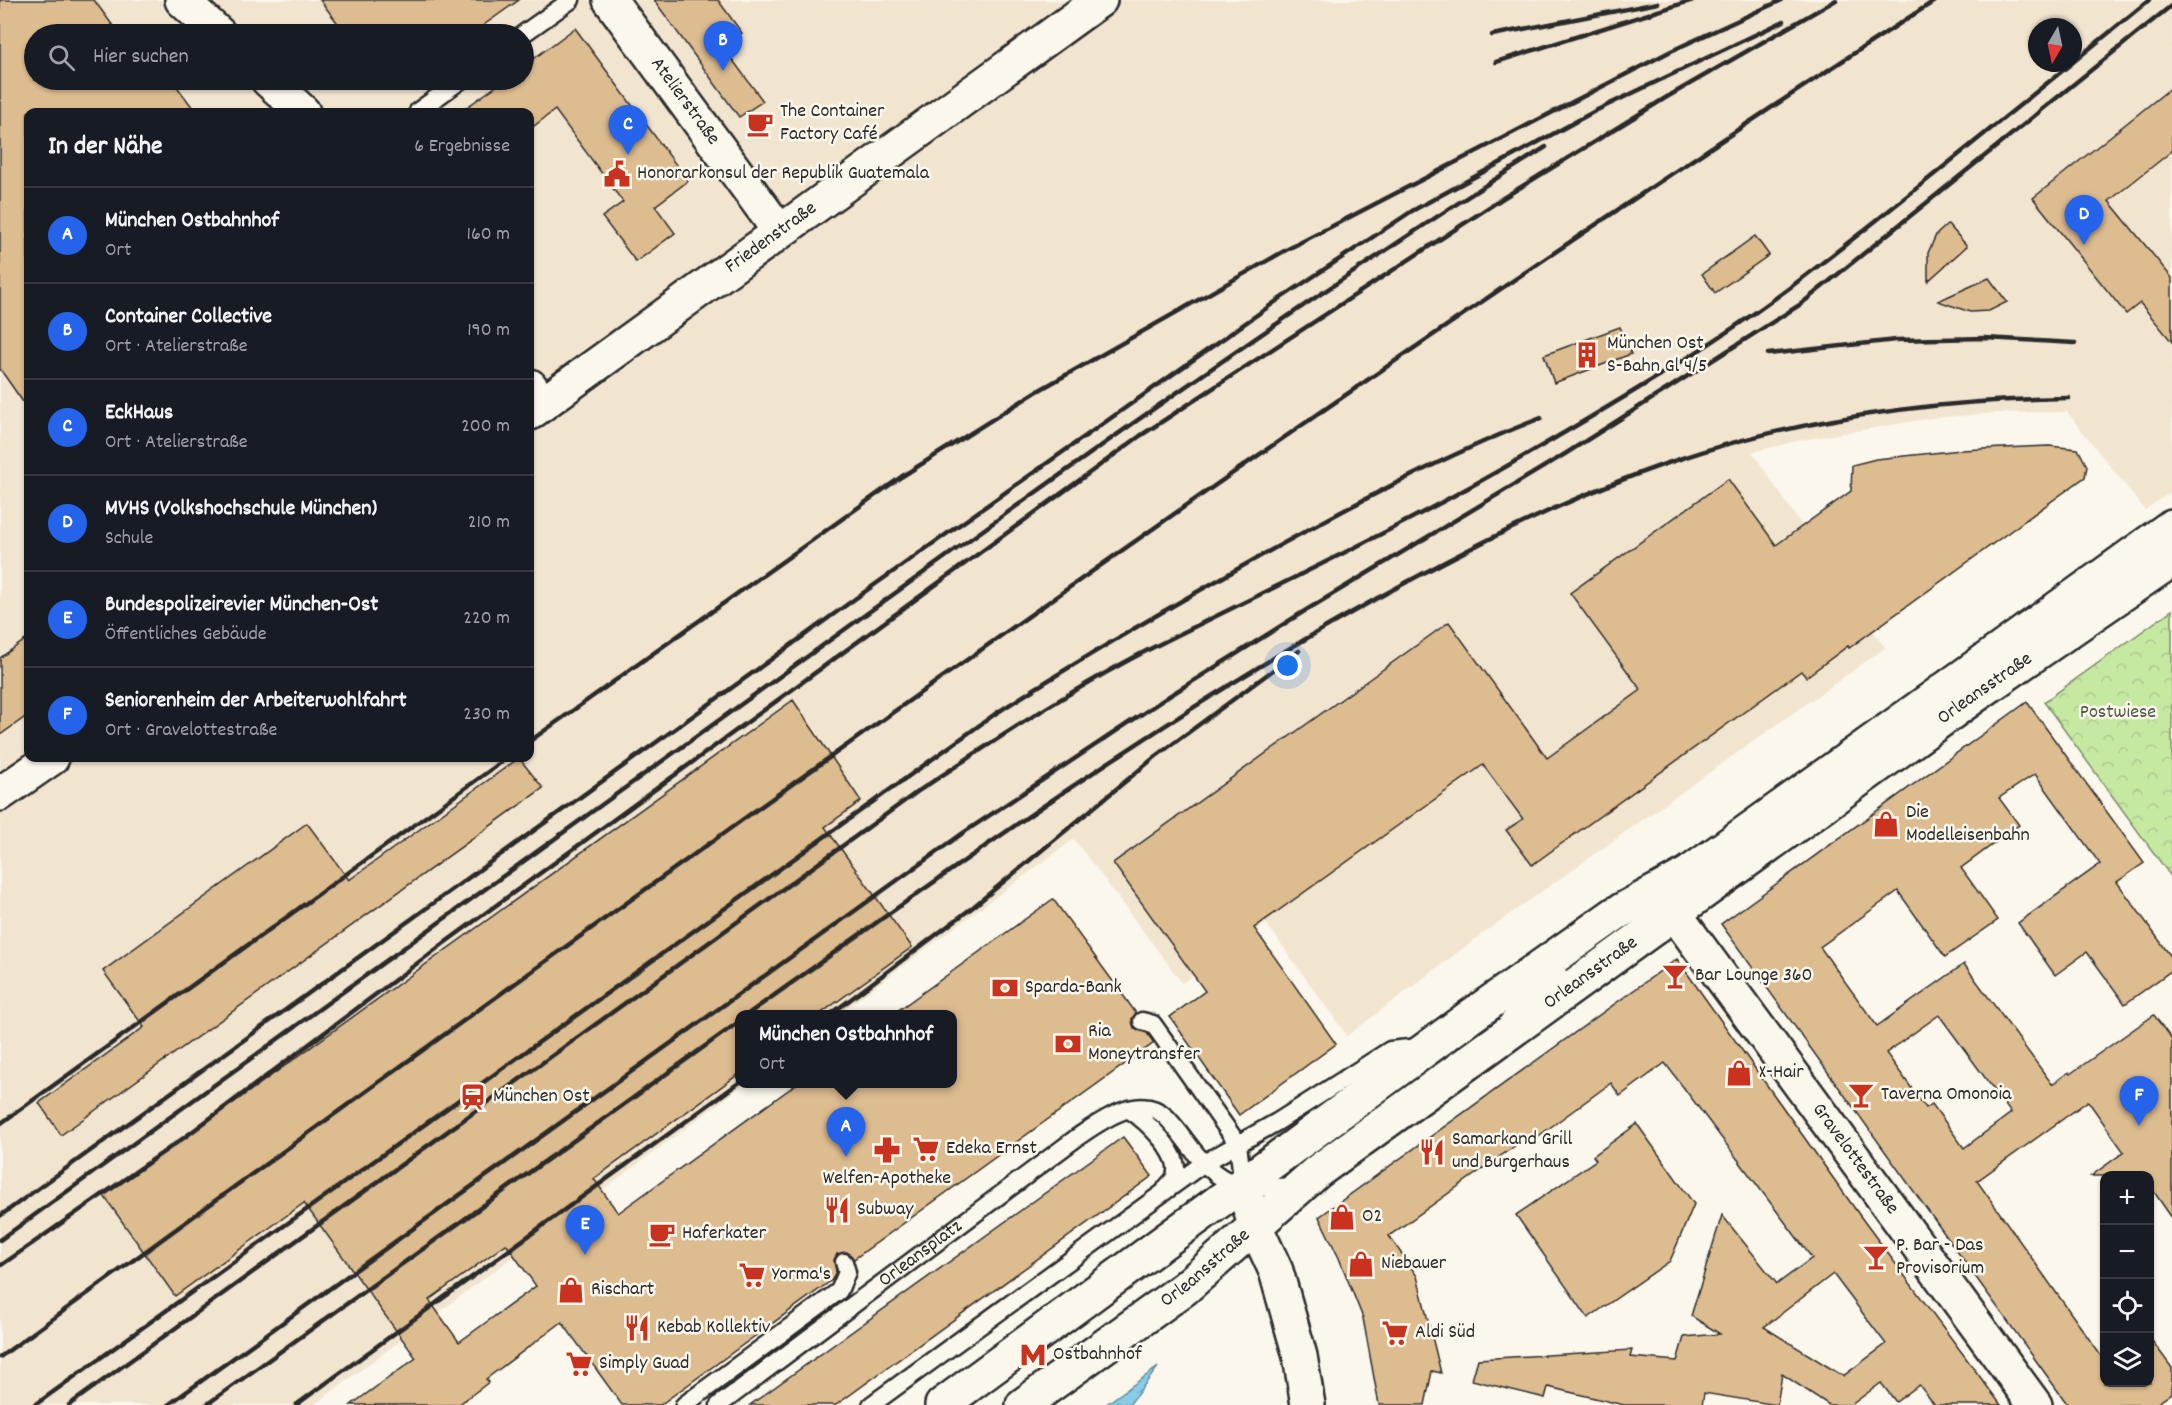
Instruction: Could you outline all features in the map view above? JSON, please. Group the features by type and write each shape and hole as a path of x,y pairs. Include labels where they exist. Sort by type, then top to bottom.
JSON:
{"main road":[{"path":"182,0 208,24"},
{"name":"Atelierstraße","path":"610,0 780,232"},
{"name":"Friedenstraße","path":"534,401 780,232 1100,0"},
{"path":"279,90 299,108"},
{"name":"Orleansstraße","path":"942,1405 1243,1186 1429,1047 1616,914 1666,905 1688,874 2172,526"},
{"name":"Orleansstraße","path":"1023,1405 1185,1288 1256,1228 1303,1184 1492,1045 1666,905 2172,560"},
{"path":"0,794 46,762"},
{"name":"Gravelottestraße","path":"1666,905 2035,1405"},
{"path":"1243,1186 1256,1228 1276,1271 1300,1356 1308,1405"}],"lane":[{"path":"534,26 571,0"},
{"path":"422,108 447,90"},
{"path":"1666,905 2172,542"},
{"path":"1142,1021 1153,1024 1238,1144 1243,1186"},
{"path":"872,1405 1204,1163 1390,1050 1429,1047"},
{"path":"1128,1109 1148,1108 1165,1115 1216,1175 1243,1186 1278,1188 1303,1184"},
{"path":"1128,1109 1145,1120 1175,1158 1175,1175 1162,1194"},
{"name":"Orleansplatz","path":"719,1405 1079,1136 1113,1114 1128,1109"},
{"name":"Orleansplatz","path":"684,1405 839,1291 847,1272 844,1262"}],"shaded area":[{"path":"0,0 2172,0 2172,491 2145,510 2067,412 1997,413 1933,418 1802,440 1752,452 1885,648 1486,931 1347,1036 1266,923 1182,983 1074,839 843,1010 735,1010 735,1088 740,1088 314,1405 0,1405"}],"green space":[{"name":"Postwiese","path":"2172,610 2172,878 2044,702"}],"water":[{"path":"1158,1367 1129,1405 1105,1405"}],"building":[{"path":"0,0 94,0 112,24 24,24 24,90 180,90 193,108 24,108 24,403 0,369"},
{"path":"320,0 519,0 485,24 338,24"},
{"path":"654,0 718,0 742,33 723,47 763,101 739,117"},
{"path":"575,28 688,181 655,206 675,233 636,262 602,217 623,202 555,110 534,126 534,108 466,108 491,90 534,90 534,59"},
{"path":"2172,87 2172,151 2109,201 2172,278 2172,342 2140,303 2126,314 2033,198"},
{"path":"1948,224 1967,246 1928,281 1928,253 1936,235"},
{"path":"1755,236 1769,255 1715,293 1702,274"},
{"path":"1989,278 2007,302 1989,311 1970,312 1938,301"},
{"name":"München Ost S-Bahn Gl 4/5","path":"1620,327 1631,354 1554,383 1544,355"},
{"path":"2049,446 2078,449 2087,466 2085,477 1849,648 1848,646 1806,677 1801,671 1532,865 1506,830 1523,819 1483,765 1254,928 1336,1044 1239,1115 1170,1017 1205,991 1113,863 1449,622 1547,758 1641,690 1570,593 1728,479 1776,545 1851,491 1852,465 1876,459 1961,450"},
{"path":"24,641 24,718 0,735 0,658"},
{"path":"793,700 861,801 825,827 912,947 825,1010 735,1010 735,1077 594,1179 618,1213 791,1088 957,1088 957,1010 899,1010 1053,899 1136,1013 1132,1019 1134,1028 1147,1033 1154,1043 854,1259 847,1252 837,1254 834,1260 836,1271 832,1280 660,1405 622,1405 562,1322 486,1379 489,1382 458,1405 351,1405 416,1358 304,1203 175,1296 104,1196","holes":["506,1244 536,1286 459,1342 429,1300"]},
{"path":"2027,702 2144,863 2117,882 2172,958 2172,970 2125,1004 2087,952 2055,975 2018,923 2100,864 2035,774 1999,798 2019,825 1961,868 1998,920 1945,957 1898,891 1820,947 1877,1026 1964,964 2052,1084 2069,1072 2070,1074 2154,1015 2172,1040 2172,1218 2154,1192 2154,1171 2100,1171 2100,1176 2091,1176 2124,1152 2088,1101 1977,1181 2100,1354 2100,1387 2154,1387 2154,1343 2172,1368 2172,1393 2155,1405 2068,1405 1721,924","holes":["1939,1015 2011,1113 1964,1148 1932,1104 1926,1108 1886,1053"]},
{"path":"513,762 522,762 543,788 61,1135 39,1103 144,1027 103,971 307,823 349,880"},
{"path":"1677,959 1863,1220 2001,1405 1935,1405 1919,1385 1896,1402 1881,1383 1851,1405 1829,1405 1782,1374 1777,1405 1704,1393 1702,1405 1624,1405 1548,1387 1545,1398 1472,1380 1478,1359 1632,1350 1630,1357 1677,1361 1684,1337 1720,1334 1691,1316 1722,1215 1777,1284 1812,1258 1665,1063 1620,1096 1611,1083 1533,1140 1530,1135 1389,1236 1417,1276 1441,1373 1432,1371 1425,1405 1379,1405 1363,1318 1339,1258 1319,1217","holes":["1833,1274 1886,1344 1843,1376 1764,1327"]},
{"path":"1637,1124 1694,1204 1670,1261 1588,1318 1516,1215 1596,1160 1593,1156"},
{"path":"1123,1137 1152,1176 836,1405 750,1405"}],"railway":[{"path":"1496,62 1693,0"},
{"path":"534,738 901,477 1036,392 1286,250 1671,51 1782,0"},
{"path":"0,1266 185,1137 443,944 1140,436 1503,198 1667,97 1836,0"},
{"path":"0,1357 718,837 1201,495 1444,327 1689,162 1936,0"},
{"path":"2082,55 2149,0"},
{"path":"1492,35 1658,3"},
{"path":"168,1405 963,833 1166,698 1303,612 1565,454 1801,304 2172,5"},
{"path":"0,1216 870,588 1278,300 1412,211 1595,111 1784,21"},
{"path":"69,1405 917,792 1087,683 1436,505 1564,433 1664,373 1792,286 1898,204 2061,72"},
{"path":"0,1240 1063,473 1254,339 1546,147"},
{"path":"1768,354 1896,340 1985,338 2075,343"},
{"path":"754,1010 1047,804 1199,704 1356,610 1440,564 1525,522 1656,467 1746,439 1792,428 1929,406 2069,398"},
{"path":"35,1405 995,714 1128,632 1332,517 1435,464 1541,418"},
{"path":"836,1010 973,907 1155,757 1299,651"},
{"path":"0,1124 501,762"},
{"path":"206,1405 735,1025"},
{"path":"296,1405 735,1086"}],"place":[{"name":"Container Collective","path":"723,71"},
{"name":"The Container Factory Café","path":"760,124"},
{"name":"EckHaus","path":"628,155"},
{"name":"Honorarkonsul der Republik Guatemala","path":"617,174"},
{"name":"MVHS (Volkshochschule München)","path":"2084,245"},
{"name":"München Ost S-Bahn Gl 4/5","path":"1587,355"},
{"name":"Die Modelleisenbahn","path":"1886,824"},
{"name":"Bar Lounge 360","path":"1675,976"},
{"name":"Sparda-Bank","path":"1005,988"},
{"name":"Ria Moneytransfer","path":"1068,1044"},
{"name":"X-Hair","path":"1739,1073"},
{"name":"Taverna Omonoia","path":"1861,1095"},
{"name":"München Ost","path":"473,1097"},
{"name":"Seniorenheim der Arbeiterwohlfahrt","path":"2139,1126"},
{"name":"Edeka Ernst","path":"926,1149"},
{"name":"Welfen-Apotheke","path":"887,1150"},
{"name":"Samarkand Grill und Burgerhaus","path":"1432,1152"},
{"name":"München Ostbahnhof","path":"846,1157"},
{"name":"Subway","path":"837,1210"},
{"name":"O2","path":"1342,1217"},
{"name":"Haferkater","path":"662,1234"},
{"name":"Bundespolizeirevier München-Ost","path":"585,1255"},
{"name":"P. Bar - Das Provisorium","path":"1876,1257"},
{"name":"Niebauer","path":"1361,1264"},
{"name":"Yorma's","path":"752,1275"},
{"name":"Rischart","path":"571,1290"},
{"name":"Kebab Kollektiv","path":"637,1328"},
{"name":"Aldi Süd","path":"1395,1333"},
{"name":"Ostbahnhof","path":"1033,1355"},
{"name":"Simply Guad","path":"579,1364"}]}
